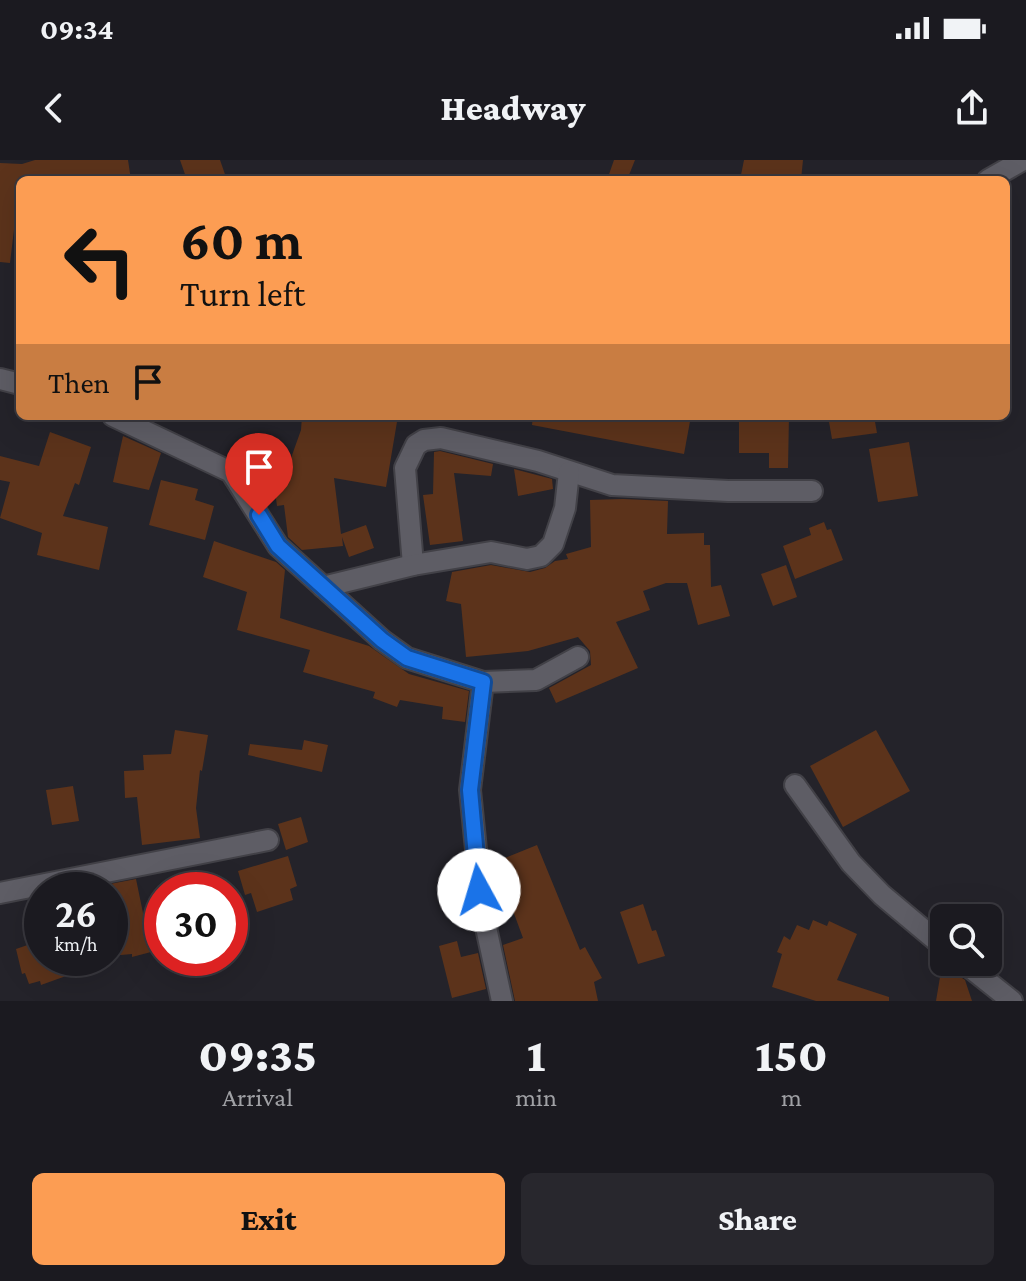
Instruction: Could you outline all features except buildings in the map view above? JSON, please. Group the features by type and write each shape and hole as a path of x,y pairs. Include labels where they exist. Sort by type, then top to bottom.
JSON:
{"street":[{"path":"995,176 1023,160"},
{"path":"121,420 231,472 278,546 382,640 407,658 483,682 536,680 578,657"},
{"path":"413,565 405,468 416,445 433,438 538,461 612,485 812,491"},
{"path":"323,587 413,565 491,552 527,559 541,556 553,544 565,508 569,472"},
{"path":"483,682 470,790 482,909 502,1001"},
{"path":"795,785 851,863 882,895 930,935"},
{"path":"0,893 268,840"},
{"path":"981,976 1012,1001"},
{"path":"1020,1001 1026,995"}],"route":[{"path":"259,515 278,546 382,640 407,658 483,682 470,790 479,890"}]}
